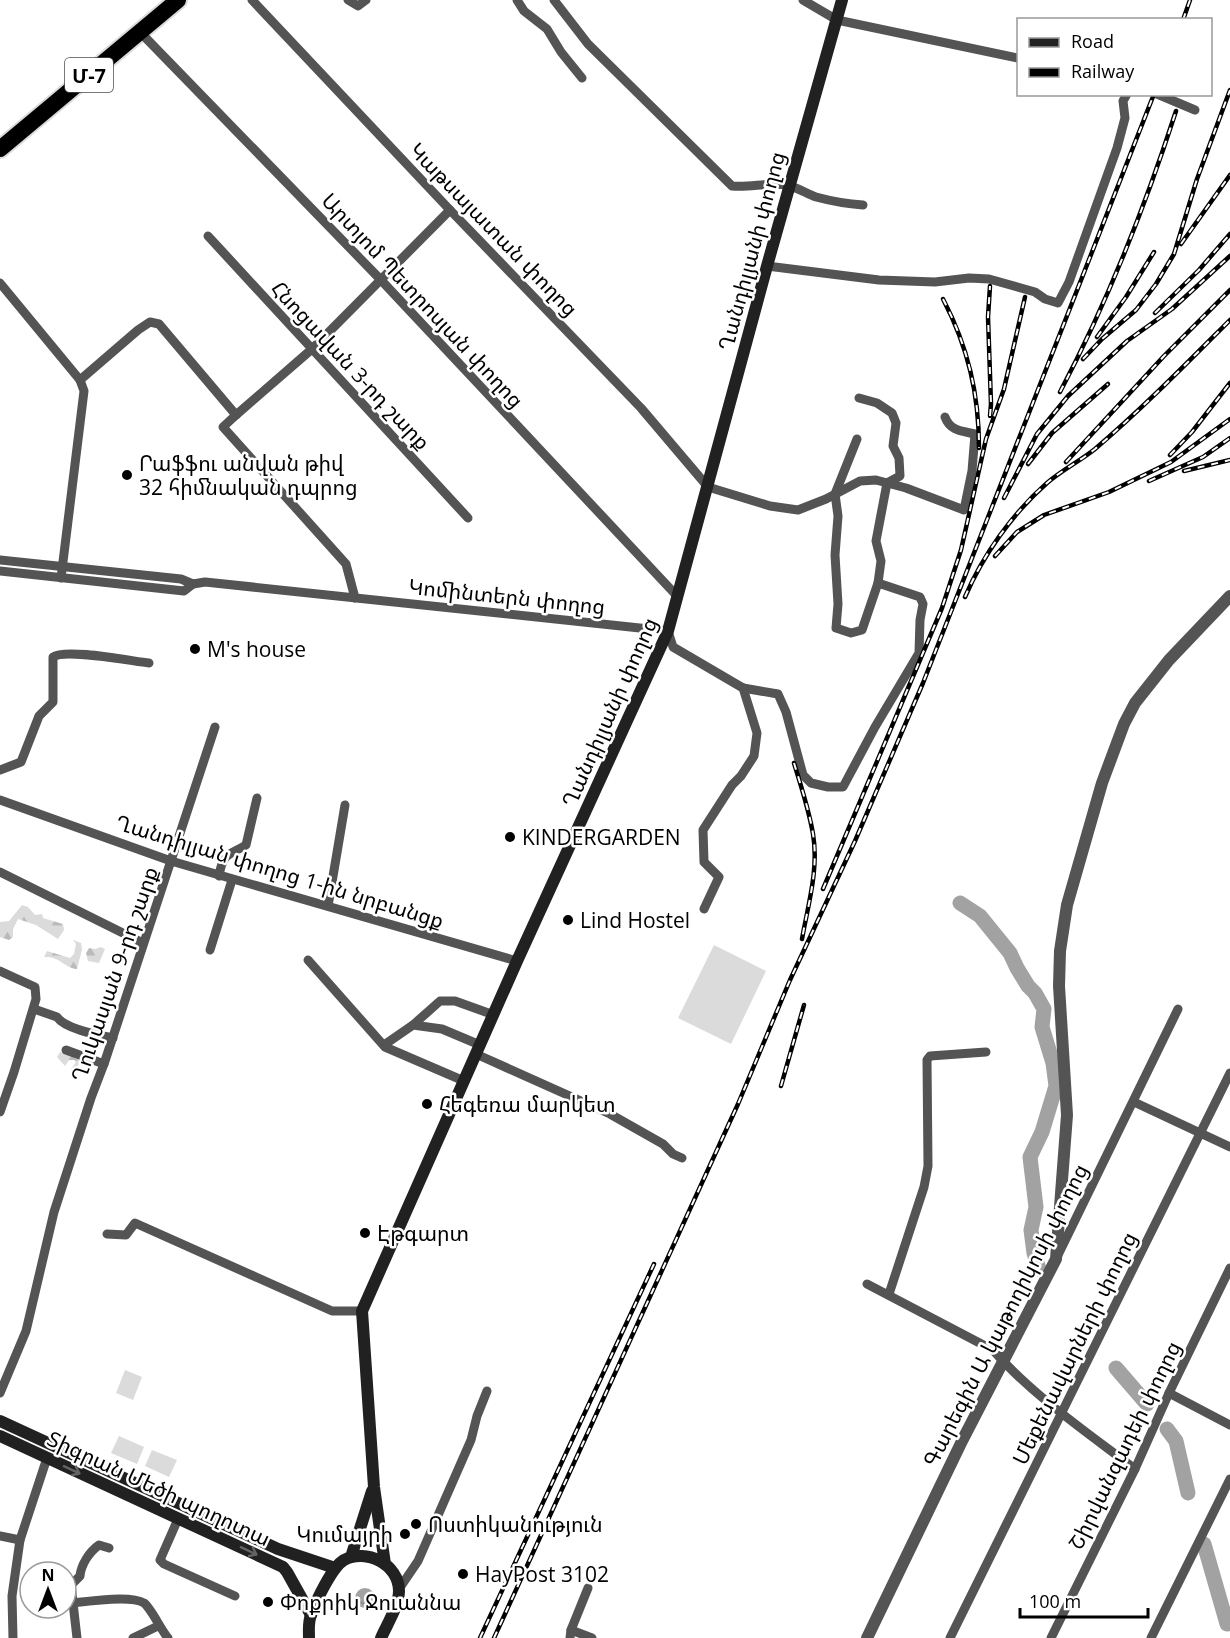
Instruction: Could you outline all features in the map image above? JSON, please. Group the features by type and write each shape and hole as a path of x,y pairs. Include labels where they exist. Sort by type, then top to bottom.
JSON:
{"highway":[{"name":"Մ-7","path":"0,149 178,0"}],"main road":[{"name":"Ղանդիլյանի փողոց","path":"385,1564 374,1487 362,1311 517,962 668,631 842,0"},
{"name":"Տիգրան Մեծի պողոտա","path":"0,1421 275,1548 335,1568"},
{"name":"Տիգրան Մեծի պողոտա","path":"0,1436 283,1567 311,1615"},
{"name":"Ղանդիլյանի փողոց","path":"351,1557 374,1487"},
{"path":"309,1638 311,1615 335,1568 351,1557 366,1556 385,1564 394,1573 399,1589 398,1599 381,1638"}],"street":[{"name":"Կաթսայատան փողոց","path":"252,0 641,408 708,487"},
{"path":"348,0 358,6 366,0"},
{"path":"517,0 524,11 547,29 561,52 582,78"},
{"path":"554,0 588,45 732,186 744,187 767,183 789,186 817,197 863,205"},
{"path":"803,0 837,20 1017,58"},
{"name":"Արտյոմ Պետրոսյան փողոց","path":"140,32 380,279 677,596"},
{"path":"767,266 879,280 935,282 969,278 989,279 1035,292 1045,299 1058,303 1069,282 1117,148 1125,118 1123,101 1126,96"},
{"path":"1162,96 1195,110"},
{"path":"355,598 346,564 223,427 312,349 450,210"},
{"name":"Հնոցավան 3-րդ շարք","path":"208,236 468,518"},
{"path":"0,283 80,380 84,391 61,578"},
{"path":"80,380 138,330 150,322 159,324 236,415"},
{"path":"859,398 878,403 892,413 896,423 893,446 898,458 900,476 887,483"},
{"path":"708,487 770,506 798,510 860,481 876,480 906,488 964,510 972,471 975,434 955,430 947,423 945,417"},
{"path":"857,439 835,494 838,516 835,555 838,604 836,628 852,633 862,630 878,583 881,561 876,541 887,483"},
{"path":"0,560 181,579 193,584"},
{"name":"Կոմինտերն փողոց","path":"0,571 184,591 193,584 205,582 668,631"},
{"path":"668,631 673,647 743,688 778,694 786,712 803,775 811,783 828,787 843,787 919,653 923,604 920,597 878,583"},
{"path":"1056,1258 1068,1115 1059,986 1060,951 1067,905 1102,783 1124,724 1152,680 1230,596"},
{"path":"0,770 21,762 39,716 53,702 51,662 57,654 78,654 149,663"},
{"path":"704,909 719,877 704,862 703,830 754,756 758,733 743,688"},
{"name":"Ղուկասյան 9-րդ շարք","path":"0,1393 26,1331 54,1212 90,1098 113,1038 216,727"},
{"path":"219,876 226,855 246,845 257,798"},
{"name":"Ղանդիլյան փողոց 1-ին նրբանցք","path":"0,800 171,861 517,962"},
{"path":"328,906 345,805"},
{"path":"0,872 143,944"},
{"path":"210,950 232,880"},
{"path":"308,960 384,1045 464,1081"},
{"path":"0,971 34,987 34,1010 0,1112"},
{"path":"384,1045 413,1025 440,1001 455,1001 494,1015"},
{"name":"Գարեգին Ա կաթողիկոսի փողոց","path":"867,1638 1178,1009"},
{"path":"34,1010 57,1017 59,1021 69,1026 113,1038"},
{"path":"413,1025 442,1029 610,1114 663,1144 673,1154 682,1158"},
{"path":"66,1050 104,1064"},
{"path":"889,1294 924,1187 928,1166 927,1060 930,1056 986,1052"},
{"name":"Մեքենավարների փողոց","path":"950,1638 1230,1073"},
{"path":"1134,1102 1230,1147"},
{"path":"107,1234 126,1235 135,1223 332,1311 362,1311"},
{"name":"Շիրվանզադեի փողոց","path":"1051,1638 1135,1469 1230,1268"},
{"path":"867,1284 993,1350 1062,1413 1135,1469"},
{"path":"399,1589 418,1562 471,1440 487,1391"},
{"path":"1169,1393 1230,1425"},
{"path":"13,1638 12,1596 20,1540 47,1458"},
{"path":"1151,1638 1230,1479"},
{"path":"178,1519 160,1560 164,1564 235,1596"},
{"path":"0,1536 20,1540"},
{"path":"78,1578 81,1567 93,1549 99,1545 109,1548"},
{"path":"588,1588 571,1634 592,1638"},
{"path":"78,1603 136,1600 145,1604 168,1638"},
{"path":"75,1620 77,1638"},
{"path":"133,1638 158,1626"}],"green space":[{"path":"22,905 28,907 35,915 42,914 43,918 63,924 64,930 58,939 36,925 18,919 13,929 13,937 9,940 0,937 0,922 9,921"},
{"path":"73,940 81,943 82,950 77,969 54,958 44,957 47,951 70,958 74,954 76,944"},
{"path":"714,945 766,971 731,1044 678,1018"},
{"path":"89,948 105,949 99,963 88,961 86,953"},
{"path":"60,1052 88,1066 79,1064 73,1071 71,1069 76,1062 69,1060 65,1066 57,1057"},
{"path":"125,1370 142,1377 133,1400 116,1393"},
{"path":"119,1436 144,1447 137,1464 111,1453"},
{"path":"152,1450 177,1460 169,1477 145,1466"}],"water":[{"path":"361,1588 369,1588 375,1594 375,1602 369,1608 361,1608 355,1602 355,1594"}],"waterway":[{"path":"960,903 980,916 1010,953 1017,968 1044,1009 1042,1027 1053,1063 1056,1086 1042,1132 1030,1157 1036,1207 1031,1230 1039,1269"},
{"path":"1116,1368 1147,1404"},
{"path":"1167,1429 1176,1441 1188,1493"},
{"path":"1204,1544 1227,1624"}],"railway":[{"path":"1184,18 1190,0"},
{"path":"1083,359 1136,310 1156,284 1174,254 1197,179 1230,90"},
{"path":"494,1638 738,1104 790,980 855,841 923,683 1153,96"},
{"path":"1060,392 1094,324 1124,254 1176,111"},
{"path":"1181,244 1230,175"},
{"path":"1155,313 1199,270 1230,234"},
{"path":"1097,337 1126,297 1154,252"},
{"path":"1004,498 1037,434 1068,396 1127,341 1172,309 1230,256"},
{"path":"990,286 988,317 990,416"},
{"path":"1066,462 1164,356 1230,290"},
{"path":"823,889 942,608 961,550 986,439 1004,389 1025,297"},
{"path":"943,299 959,335 970,371 977,409 979,448"},
{"path":"965,597 980,566 1000,536 1034,495 1112,434 1230,320"},
{"path":"1170,455 1192,432 1230,383"},
{"path":"1028,464 1052,433 1108,384"},
{"path":"995,556 1017,532 1044,515 1109,492 1171,462 1230,419"},
{"path":"1149,481 1203,457 1230,438"},
{"path":"1184,471 1230,460"},
{"path":"794,763 813,834 815,860 802,939"},
{"path":"781,1086 804,1005"},
{"path":"480,1638 654,1264"}],"place":[{"name":"Րաֆֆու անվան թիվ 32 հիմնական դպրոց","path":"127,475"},
{"name":"M's house","path":"195,649"},
{"name":"KINDERGARDEN","path":"510,837"},
{"name":"Lind Hostel","path":"568,920"},
{"name":"Հեգեռա մարկետ","path":"427,1104"},
{"name":"Էթգարտ","path":"365,1233"},
{"name":"Ոստիկանություն","path":"416,1524"},
{"name":"Կումայրի","path":"405,1534"},
{"name":"HayPost 3102","path":"463,1574"},
{"name":"Փոքրիկ Ջուաննա","path":"268,1602"}]}
